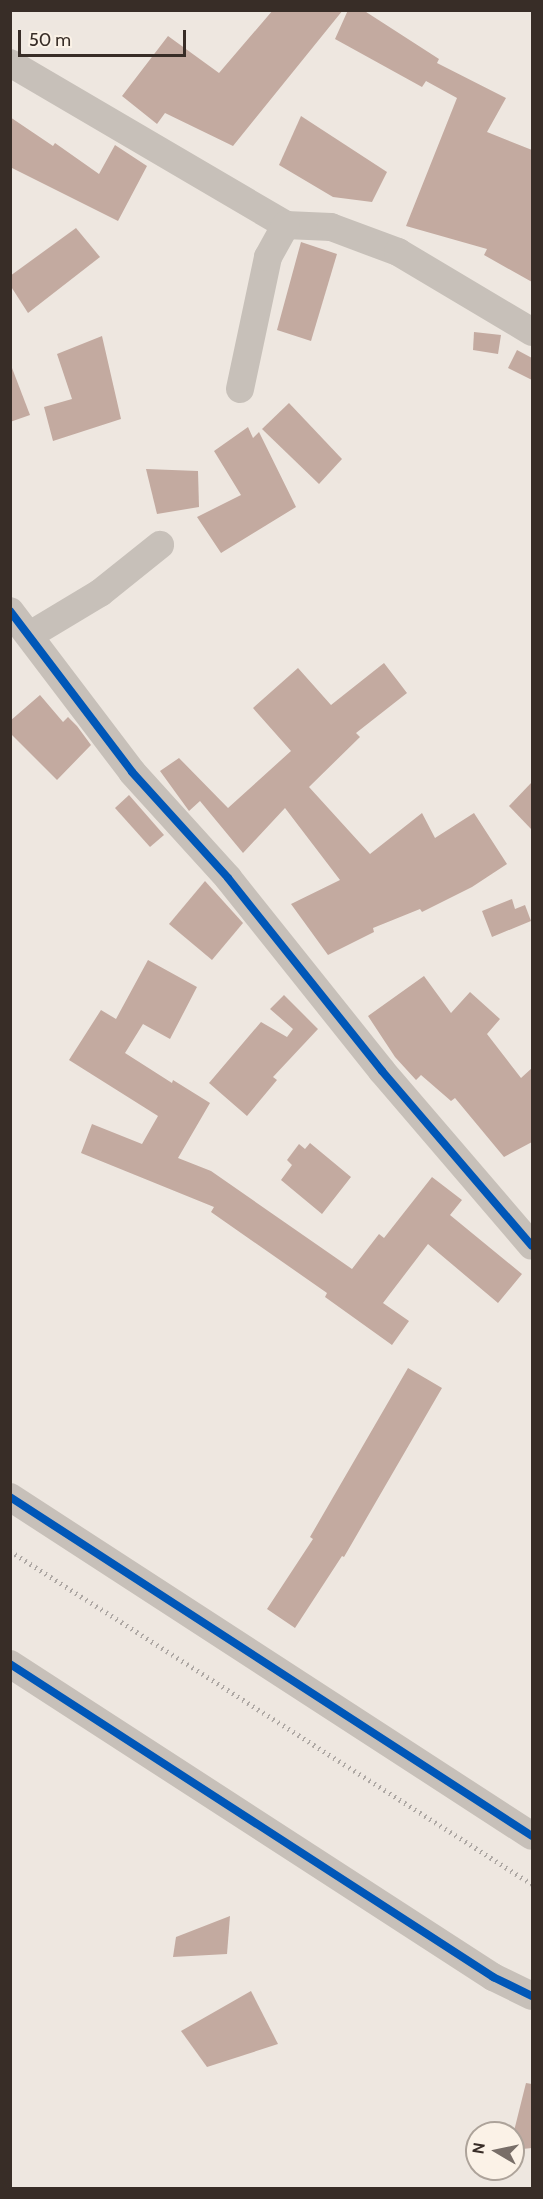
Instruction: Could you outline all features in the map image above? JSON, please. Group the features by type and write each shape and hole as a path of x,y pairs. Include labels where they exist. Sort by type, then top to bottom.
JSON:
{"street":[{"path":"10,63 286,225 331,227 398,252 532,332"},
{"path":"240,388 268,257 286,225"},
{"path":"30,635 100,593 160,545"},
{"path":"10,611 132,772 228,878 382,1071 532,1246"},
{"path":"10,1497 532,1836"},
{"path":"10,1664 493,1977 532,1996"}],"building":[{"path":"273,10 343,10 233,146 165,113 157,124 122,96 168,36 219,73"},
{"path":"348,10 363,10 439,59 437,63 506,98 487,132 532,150 532,282 484,255 487,249 406,226 457,98 426,81 422,87 335,39"},
{"path":"301,116 387,172 372,202 333,197 279,165"},
{"path":"10,117 53,146 55,143 99,174 115,145 147,166 118,221 10,167"},
{"path":"76,228 100,257 28,313 10,285 10,276"},
{"path":"301,242 337,254 311,341 277,330"},
{"path":"474,332 501,335 498,354 473,350"},
{"path":"102,336 121,419 53,441 44,407 72,399 57,354"},
{"path":"517,350 532,358 532,380 508,368"},
{"path":"12,368 30,415 10,422 10,369"},
{"path":"289,403 342,459 319,484 262,429"},
{"path":"248,427 253,438 259,432 296,507 221,553 197,517 241,495 214,451"},
{"path":"146,469 198,471 199,507 157,514"},
{"path":"384,663 407,693 356,733 360,737 309,787 370,854 422,813 435,838 474,813 507,864 472,887 422,912 420,909 373,928 374,932 328,955 291,904 340,880 285,808 243,853 200,801 189,811 160,771 179,758 228,808 291,751 253,708 298,668 331,705"},
{"path":"40,695 63,722 68,717 91,745 57,780 10,733 10,721"},
{"path":"532,782 532,830 509,806"},
{"path":"129,795 164,835 150,847 115,808"},
{"path":"205,881 243,923 212,960 169,924"},
{"path":"512,899 515,909 525,905 531,921 492,937 482,911"},
{"path":"148,960 197,987 170,1039 143,1024 125,1053 172,1083 173,1080 210,1103 178,1158 211,1171 352,1269 379,1234 384,1238 432,1177 462,1200 450,1215 522,1274 498,1303 428,1244 383,1303 409,1321 392,1345 325,1297 327,1293 211,1212 214,1207 81,1153 92,1124 142,1144 158,1116 69,1060 101,1010 116,1019"},
{"path":"424,976 451,1013 470,992 500,1019 487,1034 521,1078 532,1068 532,1142 504,1157 455,1098 451,1101 421,1075 416,1080 395,1057 368,1016"},
{"path":"284,995 318,1029 273,1077 277,1080 247,1116 209,1083 261,1022 287,1037 293,1029 270,1009"},
{"path":"310,1143 351,1177 322,1214 281,1180 292,1165 287,1160 299,1144 305,1149"},
{"path":"408,1368 442,1388 344,1557 342,1556 295,1628 267,1609 313,1539 310,1537"},
{"path":"230,1916 227,1954 173,1957 176,1937"},
{"path":"251,1991 278,2044 207,2067 181,2031"},
{"path":"526,2083 532,2084 532,2148 525,2149 525,2121 516,2121"}],"railway":[{"path":"10,1551 532,1884"}],"cycle path":[{"path":"10,611 132,772 228,878 382,1071 532,1246"},
{"path":"10,1497 532,1836"},
{"path":"10,1664 493,1977 532,1996"}]}
